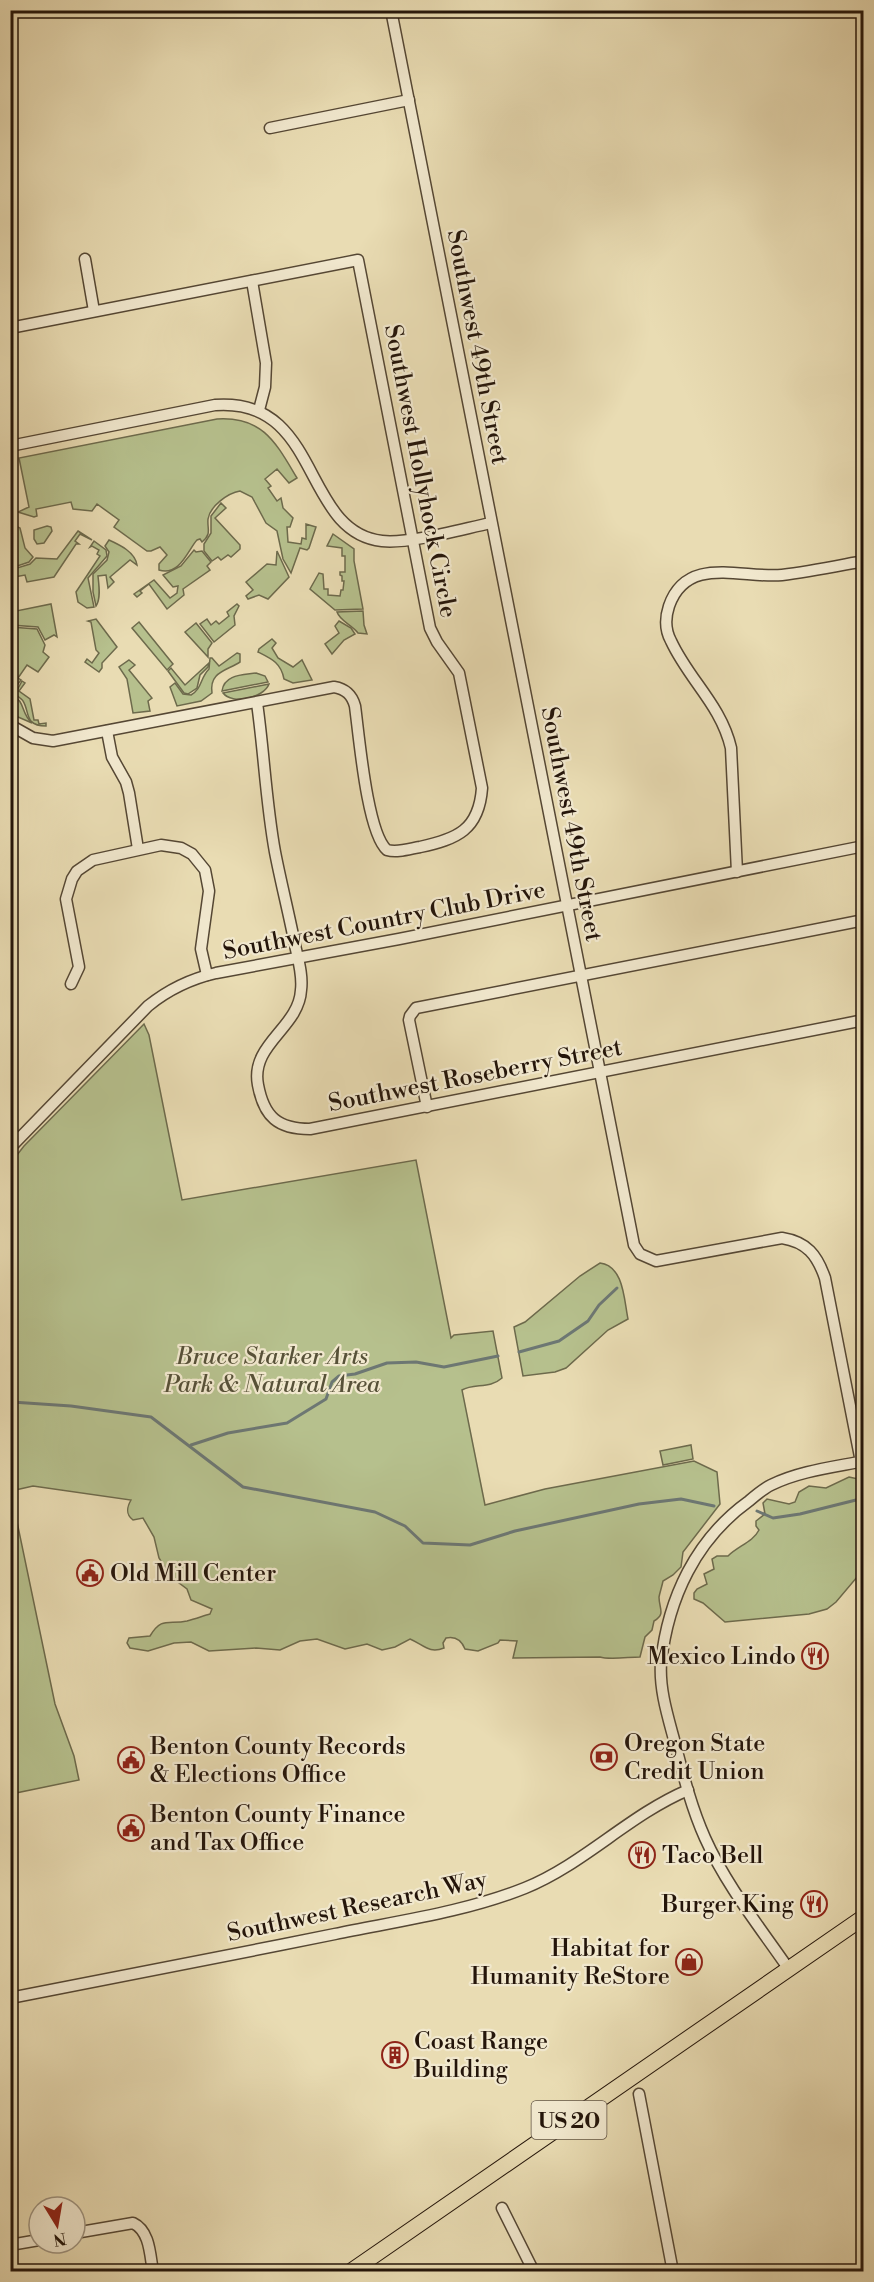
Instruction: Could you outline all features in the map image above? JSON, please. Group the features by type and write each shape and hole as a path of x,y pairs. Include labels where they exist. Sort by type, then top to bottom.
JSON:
{"highway":[{"name":"US 20","path":"350,2271 863,1918"}],"street":[{"name":"Southwest 49th Street","path":"391,10 634,1245 640,1254 656,1261 782,1238 801,1243 815,1254 825,1278 862,1461"},
{"path":"270,128 409,100"},
{"path":"85,260 94,312"},
{"name":"Southwest Hollyhock Circle","path":"10,328 358,260 430,628 437,642 453,662 462,681 482,788 477,813 465,830 442,842 399,851 387,850 379,840 366,794 353,698 347,692 334,687 52,741 33,738 10,725"},
{"path":"252,281 266,363 265,387 259,410"},
{"path":"10,446 215,405 244,405 266,414 286,432 332,508 348,526 360,535 383,541 413,538 491,523"},
{"path":"737,872 731,748 716,708 674,648 668,635 666,624 671,600 689,579 704,573 780,575 864,561"},
{"name":"Southwest Roseberry Street","path":"257,703 274,843 302,989 299,1005 265,1049 258,1063 257,1081 261,1100 273,1119 290,1128 310,1129 427,1107 864,1020"},
{"path":"107,731 112,757 126,782 138,849"},
{"path":"71,984 79,967 66,899 77,871 93,860 161,845 182,848 192,854 205,870 209,891 201,949 207,975"},
{"path":"863,846 864,851"},
{"name":"Southwest Country Club Drive","path":"10,1148 148,1006 173,989 207,975 568,906 863,846"},
{"path":"427,1107 409,1020 413,1011 864,920"},
{"path":"788,1968 717,1862 705,1838 688,1790 665,1706 661,1664 673,1603 689,1566 712,1532 742,1505 771,1485 806,1473 862,1461"},
{"name":"Southwest Research Way","path":"10,1998 410,1918 498,1898 546,1878 662,1802 688,1790"},
{"path":"639,2094 673,2271"},
{"path":"502,2208 534,2271"},
{"path":"87,2231 133,2223 146,2236 153,2271"},
{"path":"10,2245 27,2242"}],"green space":[{"path":"217,419 233,419 257,427 275,443 297,478 289,483 277,469 265,479 271,486 268,488 277,501 281,498 283,508 293,518 290,527 287,527 288,542 301,544 302,538 306,539 306,524 316,527 309,548 307,550 300,548 291,573 283,559 277,531 266,523 252,497 240,491 225,497 212,509 205,539 202,542 200,539 197,540 178,566 166,571 159,570 159,564 167,555 160,547 147,551 114,527 119,520 97,504 92,511 73,509 71,502 36,509 37,516 34,517 18,512 29,507 19,458"},
{"path":"221,503 226,508 215,518 240,545 240,549 231,557 228,555 221,560 218,557 212,561 204,551 204,544 211,533 211,516"},
{"path":"11,524 20,528 25,548 33,557 29,562 17,566 11,578"},
{"path":"51,527 52,531 44,543 37,544 34,539 34,530"},
{"path":"78,531 92,540 80,534 75,541 79,544 76,544 54,577 27,582 25,575 14,577 17,568 30,564 36,558 57,559"},
{"path":"333,534 354,549 363,609 335,610 310,589 319,573 323,574 324,589 328,589 328,595 340,596 343,590 344,581 342,581 340,572 345,572 345,556 342,556 342,548 327,546"},
{"path":"109,540 130,553 137,565 130,560 110,577 114,582 108,588 106,575 98,576 99,596 96,606 93,574 107,560 109,552 105,546"},
{"path":"94,541 106,550 107,556 88,578 94,607 87,608 78,602 76,592 100,556 97,554 99,550 90,547"},
{"path":"194,550 202,551 211,562 207,566 210,570 183,589 184,595 167,609 149,584 140,591 142,593 137,597 134,594 154,580 170,598 177,593 178,586 173,587 163,575 181,566"},
{"path":"277,551 289,577 268,599 259,595 248,599 246,596 253,590 246,582 267,564 276,565"},
{"path":"51,604 57,637 54,635 45,640 38,627 11,625 11,612"},
{"path":"237,604 239,606 234,616 235,625 214,642 200,624 207,619 211,625 216,621 219,624 229,616 227,612"},
{"path":"363,611 367,634 358,633 337,612"},
{"path":"96,619 117,647 102,663 99,672 85,662 87,659 92,663 99,653 96,650 91,622 88,621"},
{"path":"339,621 351,628 355,634 344,640 332,654 325,644 339,633 335,626"},
{"path":"139,622 173,664 167,670 132,628"},
{"path":"196,623 212,643 208,649 208,657 185,632"},
{"path":"10,627 37,629 45,645 43,652 49,657 38,672 27,665 18,678 21,680 12,692 10,691"},
{"path":"272,639 276,643 272,648 278,658 293,667 302,660 312,680 293,683 284,679 281,669 275,662 258,652"},
{"path":"237,653 240,654 240,662 216,676 212,693 201,701 177,706 170,687 175,683 183,694 195,693 209,669 210,658 219,666"},
{"path":"129,660 135,665 129,670 152,698 148,701 150,711 133,713 127,679 119,667"},
{"path":"209,663 200,675 197,688 188,694 184,693 168,671 171,668 185,685"},
{"path":"256,673 265,676 268,682 222,691 226,681 230,678"},
{"path":"22,681 25,683 19,691 30,699 34,720 38,720 39,724 46,723 46,726 34,724 31,721 23,701 15,694"},
{"path":"269,684 261,693 248,698 233,699 223,693"},
{"path":"11,693 22,704 32,723 11,714"},
{"name":"Bruce Starker Arts Park & Natural Area","path":"144,1024 149,1035 182,1200 416,1160 451,1338 454,1335 493,1331 502,1378 492,1384 462,1390 485,1505 545,1489 694,1461 717,1472 720,1504 683,1552 681,1567 663,1581 659,1597 661,1613 654,1621 652,1630 645,1637 640,1657 513,1658 517,1641 500,1640 478,1651 465,1649 460,1641 452,1637 446,1638 443,1643 444,1648 439,1650 427,1648 410,1639 395,1647 382,1650 367,1644 345,1649 317,1639 300,1641 280,1650 256,1648 209,1651 191,1642 174,1643 148,1651 130,1648 127,1643 129,1638 150,1636 158,1626 166,1622 193,1619 210,1614 212,1609 191,1600 187,1589 171,1577 159,1558 154,1537 143,1518 133,1520 129,1515 128,1508 131,1500 33,1486 11,1491 10,1164 24,1146"},
{"path":"600,1263 614,1270 622,1285 628,1319 608,1330 566,1368 555,1372 523,1376 514,1327 525,1322 580,1276"},
{"path":"691,1445 693,1459 663,1465 660,1451"},
{"path":"849,1477 863,1480 863,1570 836,1602 827,1609 809,1614 725,1622 703,1603 694,1599 697,1589 707,1584 704,1574 714,1569 712,1559 717,1556 728,1556 749,1541 759,1530 756,1521 765,1514 763,1503 767,1499 789,1504 795,1502 799,1492 809,1486 826,1488"},
{"path":"11,1493 55,1704 74,1756 79,1780 11,1794"}],"waterway":[{"path":"519,1352 559,1341 588,1321 599,1305 617,1288"},
{"path":"191,1445 228,1433 287,1423 326,1399 332,1382 339,1376 355,1374 387,1363 416,1362 444,1367 498,1356"},
{"path":"12,1402 71,1406 151,1417 243,1487 375,1512 405,1526 423,1543 470,1545 515,1531 639,1504 681,1499 714,1506"},
{"path":"757,1511 773,1518 800,1514 864,1498"}],"place":[{"name":"Old Mill Center","path":"90,1573"},
{"name":"Mexico Lindo","path":"815,1656"},
{"name":"Oregon State Credit Union","path":"604,1757"},
{"name":"Benton County Records & Elections Office","path":"131,1760"},
{"name":"Benton County Finance and Tax Office","path":"131,1828"},
{"name":"Taco Bell","path":"642,1855"},
{"name":"Burger King","path":"814,1904"},
{"name":"Habitat for Humanity ReStore","path":"689,1962"},
{"name":"Coast Range Building","path":"395,2055"}]}
